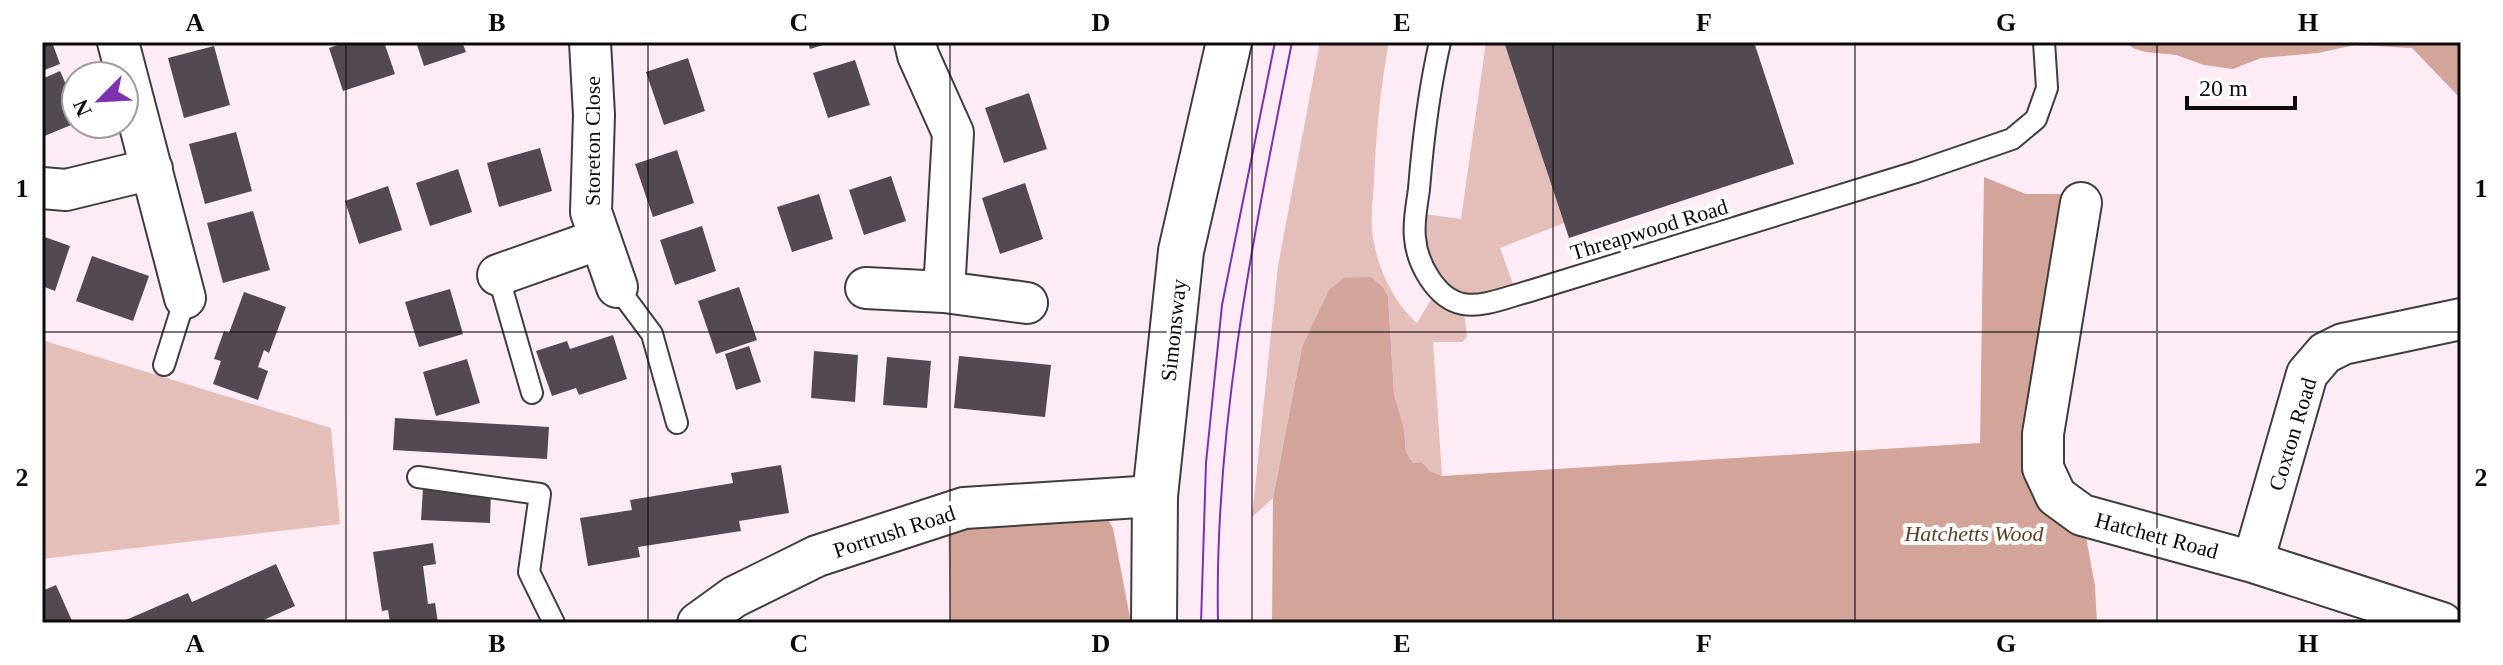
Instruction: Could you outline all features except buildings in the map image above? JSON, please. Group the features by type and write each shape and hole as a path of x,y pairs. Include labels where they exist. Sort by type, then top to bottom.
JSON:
{"street":[{"name":"Storeton Close","path":"590,42 594,115 591,212 617,287"},
{"path":"915,42 953,133 944,292"},
{"name":"Simonsway","path":"1154,623 1155,496 1181,251 1229,42"},
{"path":"125,44 152,169 185,298"},
{"path":"42,188 66,190 152,169"},
{"name":"Hatchett Road","path":"2081,203 2043,434 2043,468 2056,496 2082,515 2253,562 2361,611 2442,623"},
{"path":"498,275 600,239"},
{"path":"866,288 944,292 1027,303"},
{"name":"Coxton Road","path":"2253,562 2307,374 2325,353 2343,344 2461,319"},
{"name":"Portrush Road","path":"698,623 734,597 817,556 964,508 1155,496"}],"lane":[{"name":"Threapwood Road","path":"1440,42 1430,86 1414,234 1421,264 1450,299 1463,304 1479,304 1901,177 2012,139 2036,119 2047,88 2044,42"},
{"path":"498,275 532,393"},
{"path":"617,287 652,334 677,423"},
{"path":"164,365 185,298"},
{"path":"418,477 540,494 529,572 554,623"}],"shaded area":[{"path":"1320,42 1389,42 1377,129 1372,231 1375,250 1388,285 1401,306 1417,323 1438,288 1417,213 1461,219 1486,42 1504,42 1564,223 1500,248 1517,295 1463,304 1467,337 1462,342 1433,342 1442,476 1430,471 1422,462 1413,463 1406,452 1404,429 1394,394 1388,297 1384,288 1371,277 1302,347 1273,498 1252,517 1278,266"},
{"path":"42,340 331,428 340,524 42,559"}],"green space":[{"path":"2124,42 2461,42 2461,99 2412,48 2355,45 2318,53 2261,58 2233,69 2204,65 2176,55 2146,52"},
{"name":"Hatchetts Wood","path":"1984,177 2026,194 2068,194 2043,434 2082,515 2095,586 2097,623 1272,623 1273,498 1302,347 1329,290 1344,278 1371,277 1384,288 1388,297 1394,394 1404,429 1406,452 1413,463 1422,462 1430,471 1442,476 1980,443"},
{"path":"1096,500 1113,528 1131,623 950,623 948,513"}],"tram line":[{"path":"1201,623 1206,463 1222,305 1275,42"},
{"path":"1218,623 1218,549 1223,476 1239,331 1292,42"}]}
